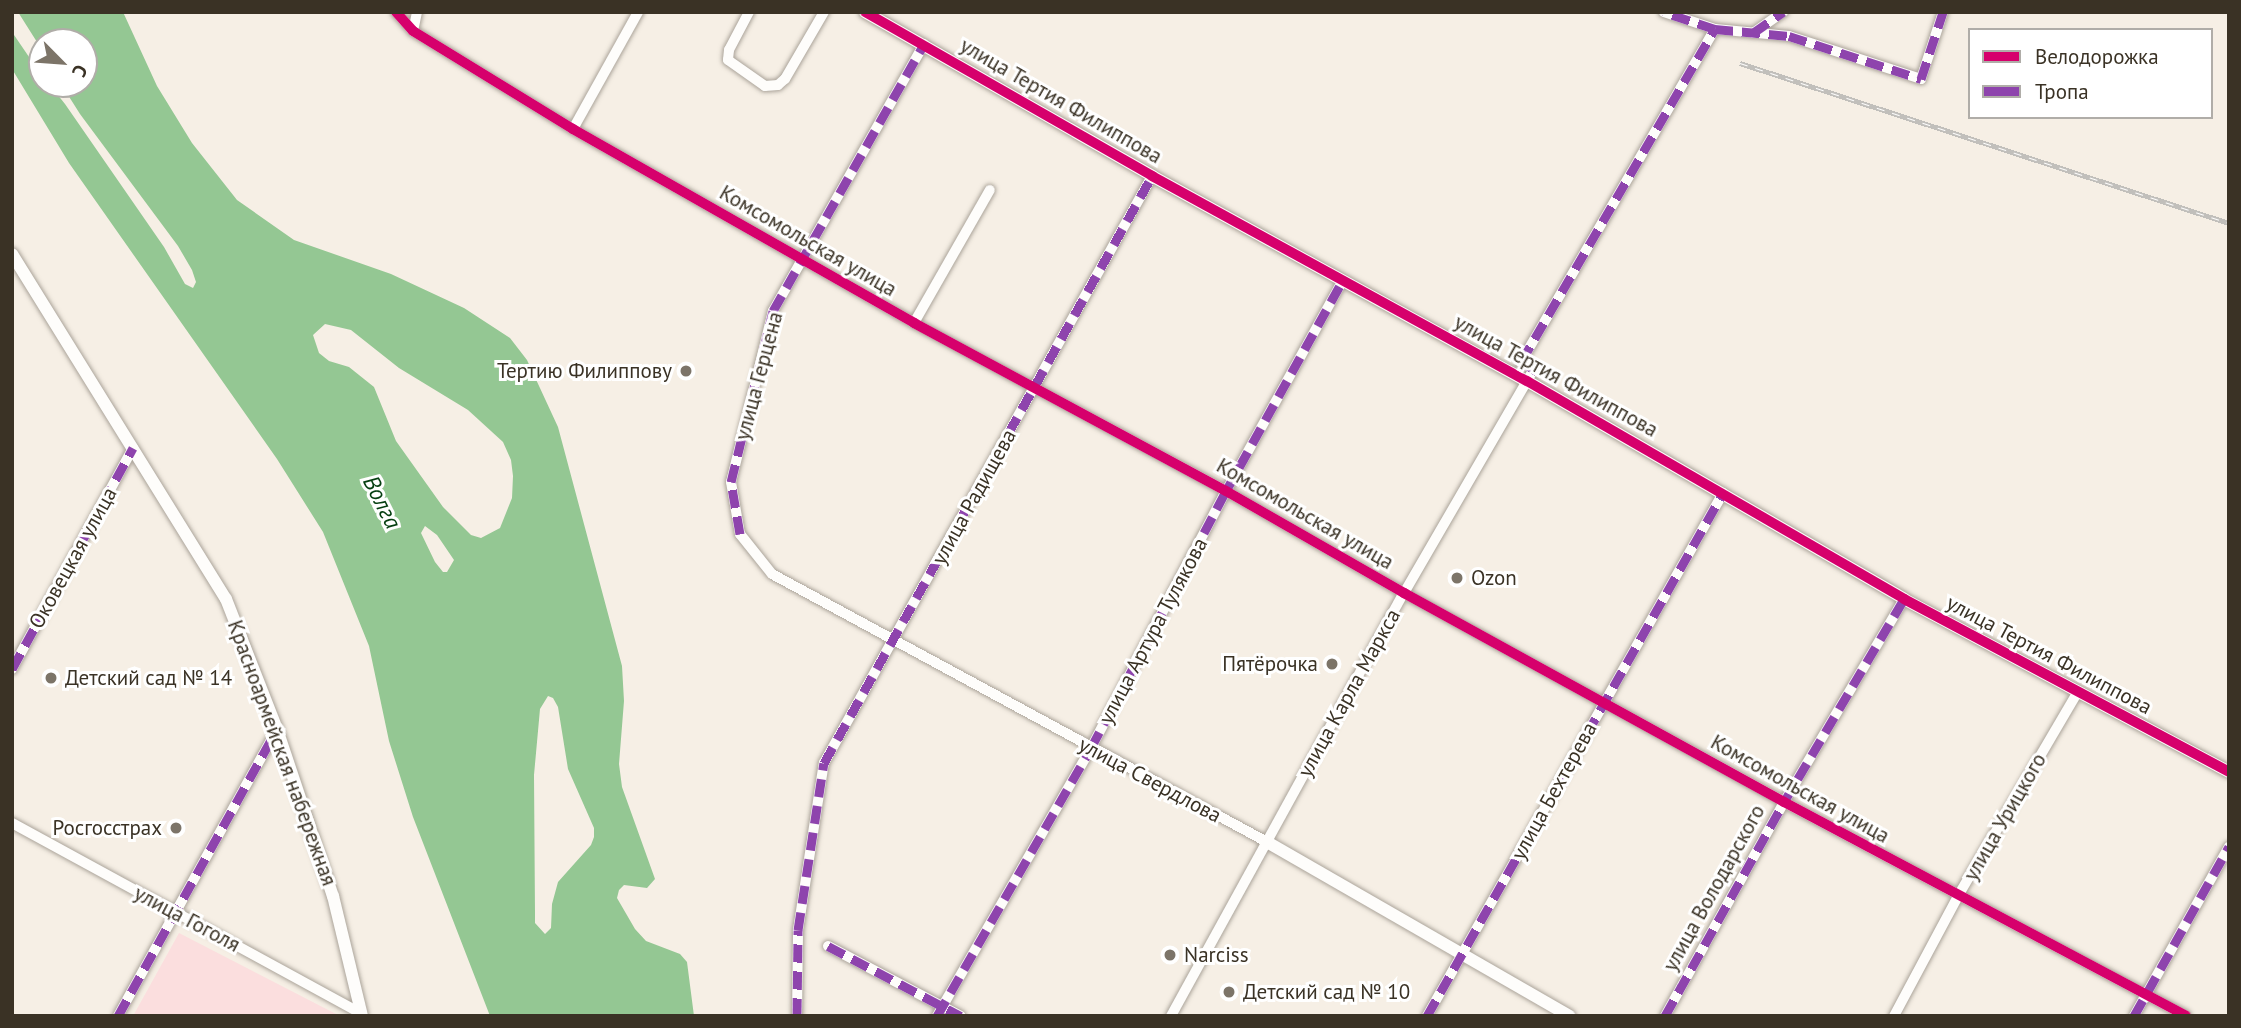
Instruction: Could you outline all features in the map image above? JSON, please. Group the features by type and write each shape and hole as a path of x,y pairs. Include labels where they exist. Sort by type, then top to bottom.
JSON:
{"street":[{"name":"Комсомольская улица","path":"396,12 413,31 573,129 803,261 1226,491 1404,593 1958,897 2186,1016"},
{"path":"413,31 417,12"},
{"path":"573,129 638,12"},
{"path":"749,12 729,50 728,60 765,86 778,85 785,79 824,12"},
{"name":"улица Тертия Филиппова","path":"865,12 1152,176 1529,377 1904,598 2229,772"},
{"path":"1664,12 1715,29 1789,37 1921,79 1943,12"},
{"path":"1753,33 1783,12"},
{"path":"1529,377 1534,369 1521,362 1715,29"},
{"name":"улица Герцена","path":"740,534 731,482 773,311 924,44"},
{"name":"улица Радищева","path":"797,1016 798,930 824,763 1152,176"},
{"path":"914,323 990,190"},
{"name":"Красноармейская набережная","path":"14,263 226,599 277,729 333,896 362,1015"},
{"name":"улица Артура Тулякова","path":"939,1011 1091,748 1226,491 1343,280"},
{"name":"улица Карла Маркса","path":"1171,1016 1404,593 1529,377"},
{"name":"Оковецкая улица","path":"12,669 133,448"},
{"name":"улица Бехтерева","path":"1427,1016 1723,493"},
{"name":"улица Свердлова","path":"740,534 772,574 1267,842 1569,1016"},
{"name":"улица Володарского","path":"1665,1016 1784,802 1904,598"},
{"name":"улица Урицкого","path":"1894,1016 1958,897 2077,692"},
{"path":"118,1016 277,729"},
{"name":"улица Гоголя","path":"12,823 362,1015"},
{"path":"2134,1016 2229,847"},
{"path":"828,946 939,1011 961,1016"}],"shaded area":[{"path":"179,933 340,1016 133,1016"}],"water":[{"name":"Волга","path":"18,12 123,12 157,86 192,143 237,200 294,240 391,274 464,308 510,338 527,360 558,427 622,666 624,701 619,764 622,787 655,879 647,888 624,885 617,898 635,929 646,941 680,954 687,962 694,1016 490,1016 413,817 389,741 369,646 323,532 277,459 69,163 30,98 60,98 164,247 185,284 193,288 196,282 192,270 178,246 70,98 98,98 98,28 28,28","holes":["325,324 351,330 399,368 468,410 503,442 511,460 513,476 512,498 500,528 481,538 471,535 443,507 396,441 374,387 349,367 329,361 319,353 313,335","425,526 437,535 454,560 447,572 443,572 435,562 421,533","548,696 553,698 558,707 568,769 594,828 594,837 591,845 558,882 552,904 551,928 545,934 535,923 534,775 540,709"]},
{"path":"12,32 28,55 28,95 12,69"}],"railway":[{"path":"1740,63 2229,223"}],"marked path":[{"path":"1531,373 1534,369 1521,362 1715,29 1664,12"},
{"path":"1753,33 1783,12"},
{"path":"1715,29 1789,36 1921,79 1943,12"},
{"path":"740,534 731,482 773,311 924,44"},
{"path":"797,1016 798,930 824,763 1152,176"},
{"path":"937,1016 1091,748 1226,491 1343,280"},
{"path":"12,669 133,448"},
{"path":"1427,1016 1723,493"},
{"path":"1665,1016 1784,802 1904,599"},
{"path":"118,1016 277,729"},
{"path":"2134,1016 2229,847"},
{"path":"828,946 961,1016"}],"cycle path":[{"path":"396,12 413,31 573,129 914,323 1226,491 1404,593 1784,802 2186,1016"},
{"path":"865,12 1152,176 1527,381 1904,599 2229,772"}],"place":[{"name":"Тертию Филиппову","path":"686,371"},
{"name":"Ozon","path":"1457,578"},
{"name":"Пятёрочка","path":"1332,664"},
{"name":"Детский сад № 14","path":"51,678"},
{"name":"Росгосстрах","path":"176,828"},
{"name":"Narciss","path":"1170,955"},
{"name":"Детский сад № 10","path":"1229,992"}]}
